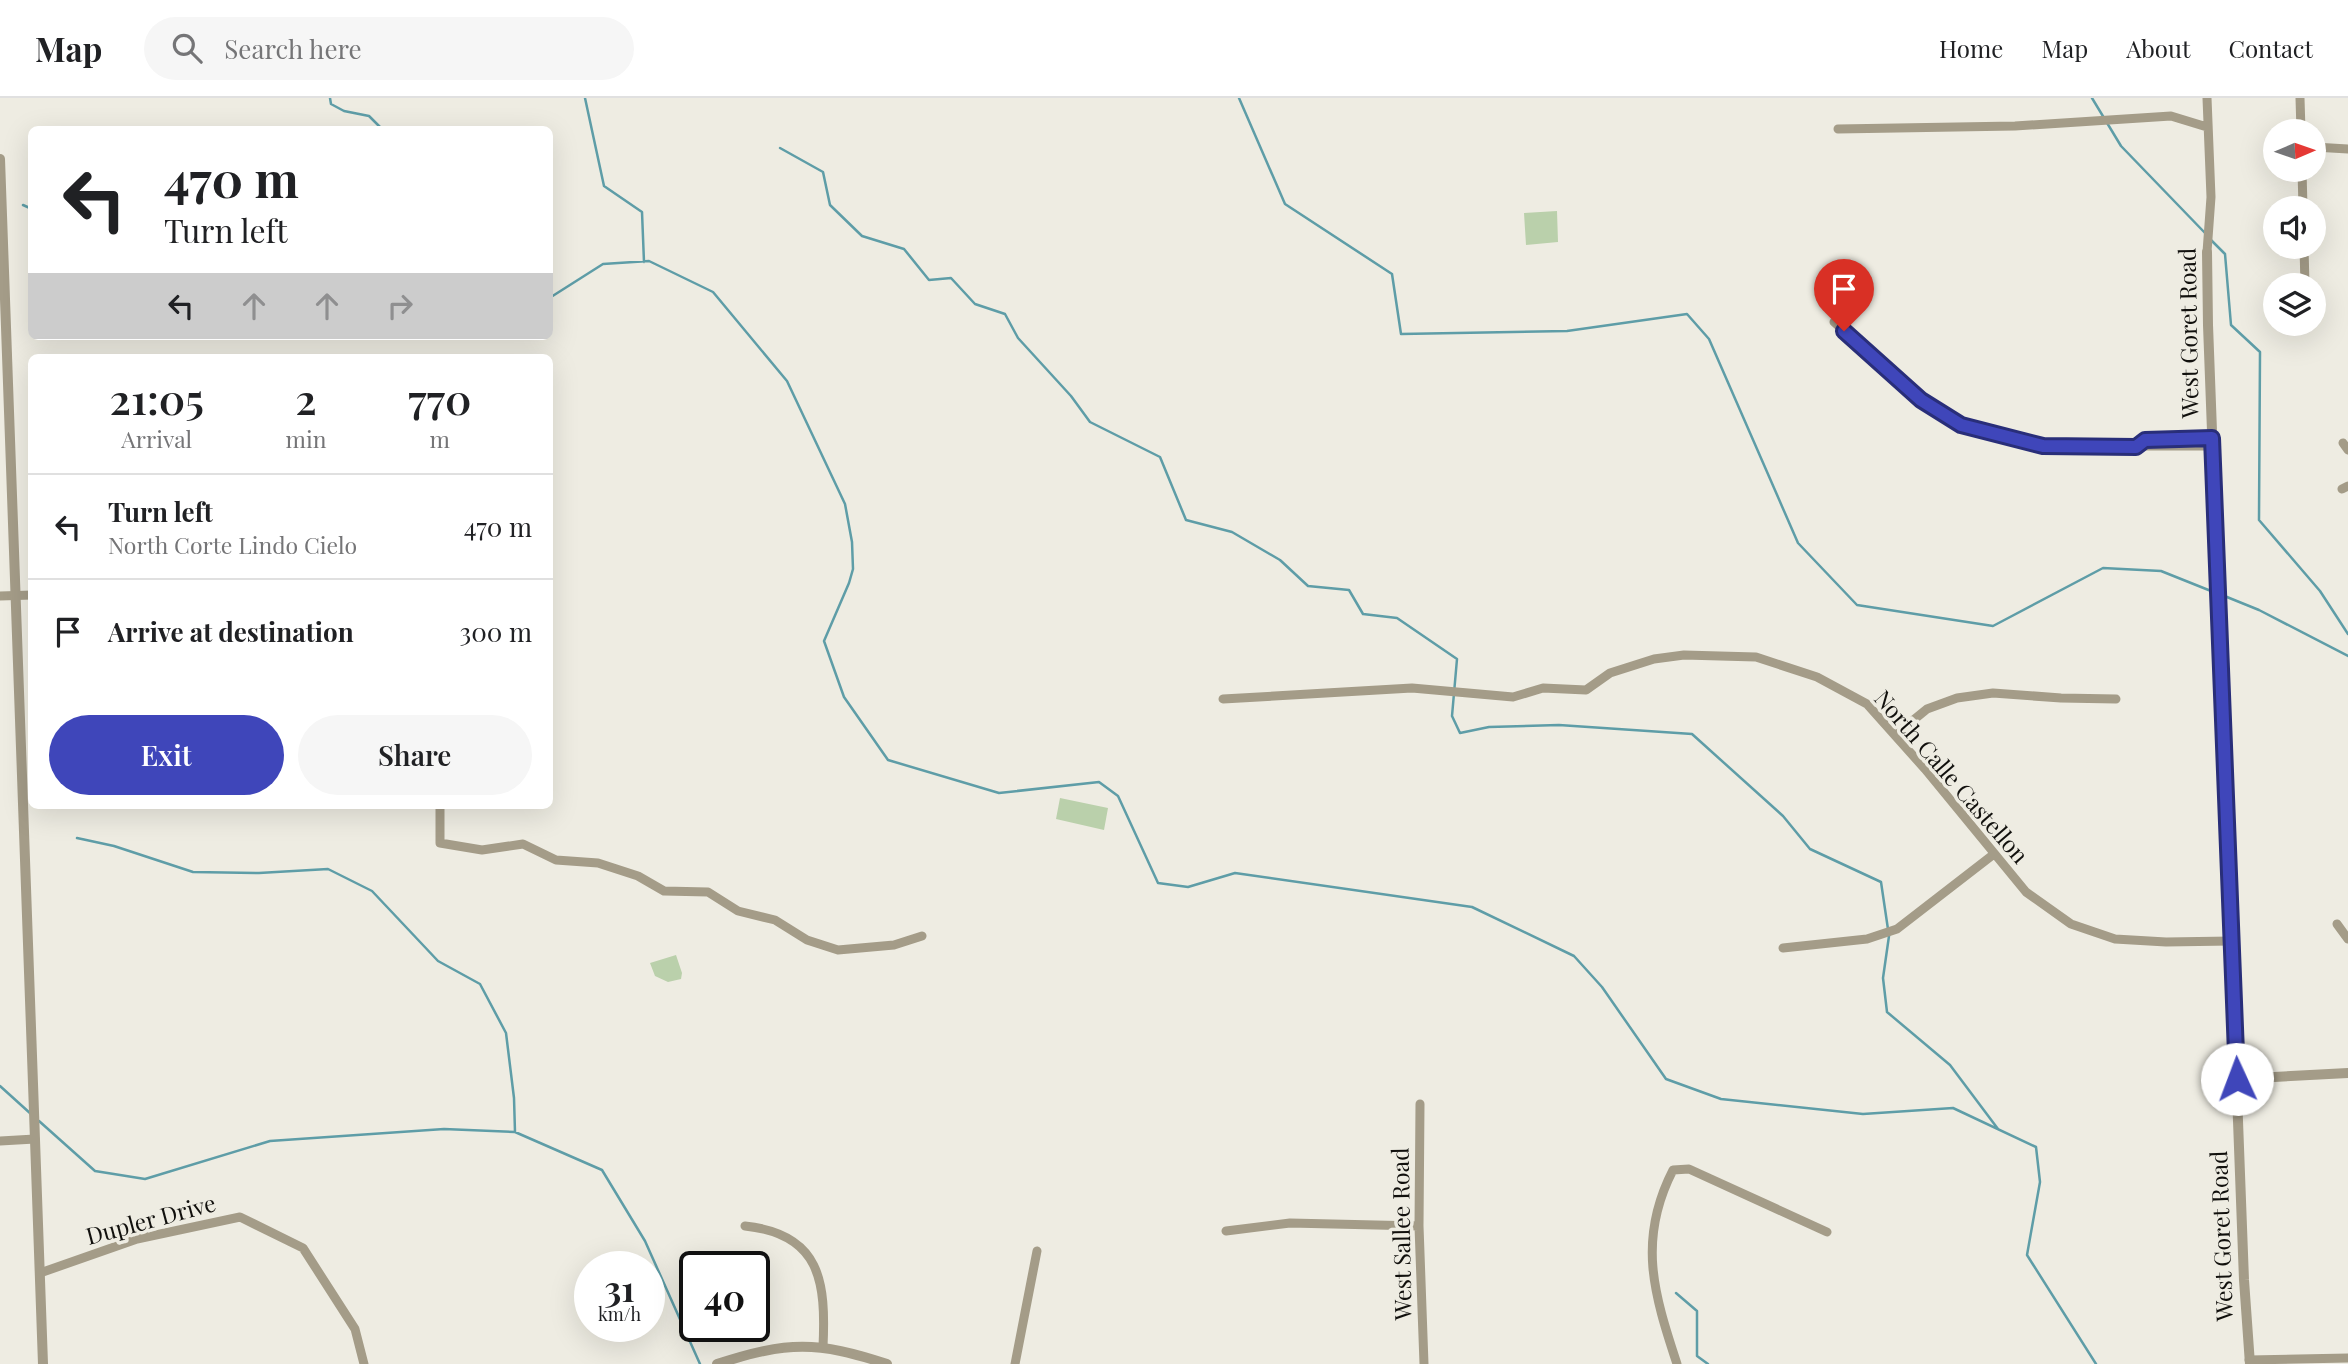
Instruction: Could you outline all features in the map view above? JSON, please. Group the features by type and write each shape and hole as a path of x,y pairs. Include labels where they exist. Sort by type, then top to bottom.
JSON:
{"street":[{"name":"West Goret Road","path":"2207,98 2211,197 2207,251 2213,442 2250,1362"},
{"path":"2300,98 2301,119"},
{"path":"1838,129 2015,126 2171,116 2207,127"},
{"path":"2326,148 2348,149"},
{"path":"0,159 43,1364"},
{"path":"1834,322 1921,400 1961,425 2043,446 2136,447 2213,442"},
{"path":"0,596 28,595"},
{"name":"North Calle Castellon","path":"1223,699 1412,688 1513,697 1543,688 1586,690 1610,673 1654,659 1684,655 1756,657 1817,677 1867,704 2026,892 2071,924 2115,939 2166,942 2231,941"},
{"path":"1895,735 1927,709 1957,698 1993,692 2061,698 2116,699"},
{"path":"440,809 440,843 482,850 523,844 556,860 598,863 628,873 664,891 708,892 738,911 775,920 807,940 838,950 894,945 922,936"},
{"path":"1783,948 1867,939 1897,929 1994,854"},
{"path":"2337,923 2348,939"},
{"path":"2237,1079 2348,1073"},
{"name":"West Sallee Road","path":"1420,1104 1419,1226 1424,1364"},
{"path":"0,1141 35,1139"},
{"path":"1677,1364 1658,1306 1653,1281 1652,1250 1654,1223 1674,1170 1689,1168 1827,1232"},
{"name":"Dupler Drive","path":"40,1273 136,1239 240,1217 303,1248 355,1329 364,1364"},
{"path":"1226,1231 1290,1223 1419,1226"},
{"path":"745,1226 765,1228 778,1233 796,1244 811,1258 821,1279 825,1308 823,1347"},
{"path":"1015,1364 1037,1251"},
{"path":"717,1364 758,1350 791,1346 823,1347 887,1364"},
{"path":"2250,1362 2348,1358"}],"green space":[{"path":"1557,211 1558,242 1526,245 1524,213"},
{"path":"1060,798 1108,808 1104,830 1056,819"},
{"path":"676,955 682,973 681,979 668,982 655,976 650,963"}],"waterway":[{"path":"330,98 331,104 344,111 369,116 379,126"},
{"path":"585,98 604,186 642,212 644,262"},
{"path":"1239,98 1285,204 1392,274 1401,334 1567,331 1687,314 1709,339 1798,543 1857,605 1993,626 2103,568 2161,571 2216,593"},
{"path":"2092,98 2121,146 2206,234"},
{"path":"780,148 823,172 830,205 862,236 904,249 929,280 951,278 975,304 1005,314 1018,338 1071,396 1090,422 1160,457 1186,520 1232,532 1280,560 1308,586 1349,590 1363,614 1397,618 1457,659 1452,716 1460,733 1489,727 1559,725 1692,734 1783,816 1810,849 1881,882 1889,936 1883,978 1887,1012 1950,1065 1998,1129"},
{"path":"23,205 28,207"},
{"path":"2210,239 2225,254 2231,325 2260,352 2259,520 2320,591 2348,634"},
{"path":"553,296 603,264 649,261 713,292 787,381 845,504 852,542 853,569 824,641 844,697 888,760 999,793 1099,782 1118,796 1158,883 1188,887 1235,873 1472,907 1574,956 1602,987 1666,1079 1721,1099 1863,1114 1953,1108 2036,1147 2040,1182 2027,1255 2096,1364"},
{"path":"2222,595 2259,610 2348,656"},
{"path":"77,838 114,846 193,872 259,873 328,869 372,891 438,961 480,984 506,1033 515,1132"},
{"path":"0,1086 31,1114"},
{"path":"39,1121 95,1171 145,1179 270,1141 444,1129 515,1132 602,1170 645,1241 700,1364"},
{"path":"1676,1293 1697,1311 1697,1356 1708,1364"}],"route":[{"path":"1844,331 1921,400 1961,425 2043,446 2136,447 2145,440 2212,438 2237,1079"}]}
